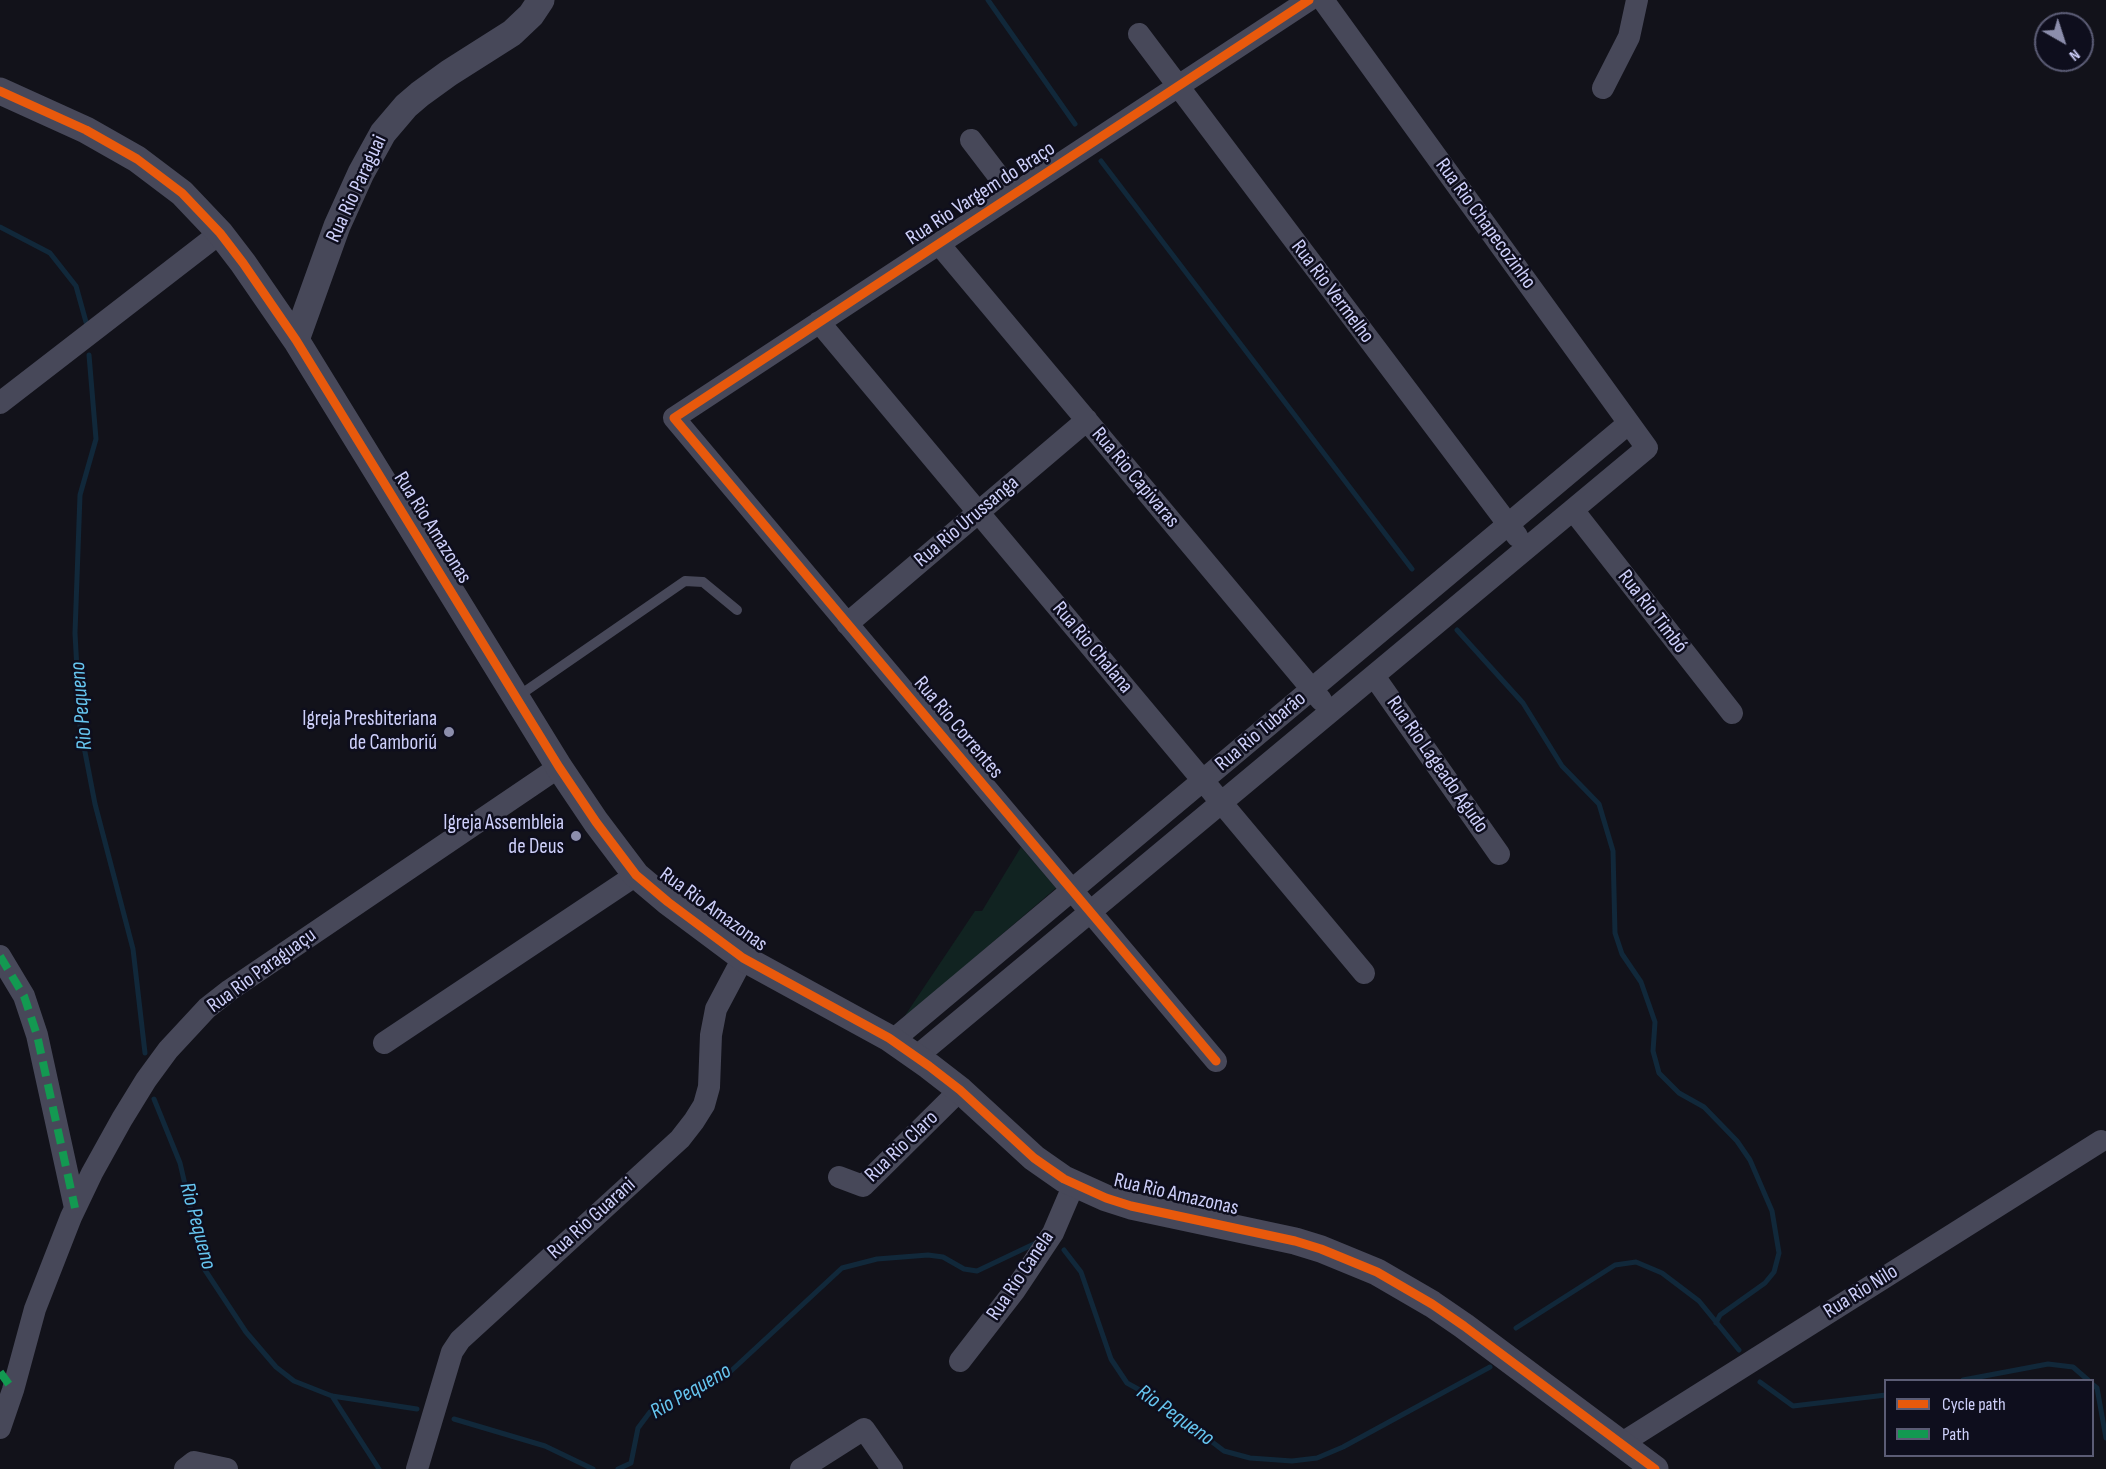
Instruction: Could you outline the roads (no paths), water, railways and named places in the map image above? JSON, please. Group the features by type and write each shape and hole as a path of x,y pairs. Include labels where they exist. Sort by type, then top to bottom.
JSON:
{"street":[{"name":"Rua Rio Paraguai","path":"296,340 337,226 361,173 383,133 406,106 420,94 522,26 541,0"},
{"name":"Rua Rio Vargem do Braço","path":"674,418 1309,0"},
{"name":"Rua Rio Chapecozinho","path":"1323,0 1647,448"},
{"path":"1603,88 1629,38 1637,0"},
{"name":"Rua Rio Vermelho","path":"1139,34 1527,549"},
{"name":"Rua Rio Amazonas","path":"0,91 87,130 137,159 182,193 220,233 296,340 559,767 608,839 636,875 686,917 743,958 892,1041 916,1057 960,1090 1034,1158 1074,1184 1106,1198 1159,1214 1295,1241 1377,1272 1432,1304 1464,1326 1655,1469"},
{"path":"971,140 1012,195"},
{"path":"0,403 220,233"},
{"name":"Rua Rio Capivaras","path":"939,244 1330,712"},
{"name":"Rua Rio Chalana","path":"819,322 1364,973"},
{"name":"Rua Rio Correntes","path":"674,418 1216,1061"},
{"name":"Rua Rio Urussanga","path":"847,624 1087,420"},
{"name":"Rua Rio Tubarão","path":"892,1041 1629,423"},
{"name":"Rua Rio Tubarão","path":"916,1057 1647,448"},
{"name":"Rua Rio Timbó","path":"1572,510 1732,713"},
{"name":"Rua Rio Lageado Agudo","path":"1374,676 1499,854"},
{"name":"Rua Rio Paraguaçu","path":"0,1428 7,1381 75,1208 92,1173 146,1080 168,1050 207,1008 249,977 559,767"},
{"path":"384,1043 636,875"},
{"path":"0,956 24,996 37,1035 75,1208"},
{"name":"Rua Rio Guarani","path":"417,1469 452,1352 460,1340 680,1139 694,1121 704,1105 709,1087 711,1035 716,1009 743,958"},
{"name":"Rua Rio Claro","path":"839,1177 863,1186 960,1090"},
{"name":"Rua Rio Nilo","path":"1622,1443 2101,1141"},
{"name":"Rua Rio Canela","path":"960,1361 1030,1269 1053,1233 1074,1184"},
{"path":"801,1469 864,1429 891,1469"},
{"path":"185,1469 194,1462 227,1469"}],"lane":[{"path":"516,698 685,580 703,582 737,610"}],"waterway":[{"path":"988,0 1075,124"},
{"path":"1101,161 1412,569"},
{"name":"Rio Pequeno","path":"0,227 50,253 76,286 86,322"},
{"name":"Rio Pequeno","path":"89,355 96,439 80,495 75,633 80,726 95,804 133,949 145,1053"},
{"path":"1457,630 1523,703 1562,766 1599,804 1613,851 1615,933 1622,954 1641,982 1655,1022 1653,1051 1659,1073 1679,1093 1704,1107 1737,1141 1750,1160 1772,1211 1779,1253 1774,1272 1765,1283 1720,1315 1716,1323"},
{"name":"Rio Pequeno","path":"154,1099 180,1163 205,1270 246,1332 276,1367 294,1381 332,1396 417,1409"},
{"name":"Rio Pequeno","path":"618,1469 631,1463 638,1428 650,1412 731,1371 842,1268 877,1259 928,1255 943,1257 964,1269 977,1271 1036,1243"},
{"name":"Rio Pequeno","path":"1064,1250 1081,1272 1111,1359 1127,1383 1156,1399 1224,1451 1250,1458 1292,1461 1317,1458 1343,1447 1490,1367"},
{"name":"Rio Pequeno","path":"1516,1328 1615,1265 1636,1262 1662,1273 1699,1301 1739,1350"},
{"name":"Rio Pequeno","path":"1968,1379 2048,1364 2073,1367 2087,1379"},
{"name":"Rio Pequeno","path":"1760,1382 1793,1406 1884,1395"},
{"name":"Rio Pequeno","path":"2094,1386 2097,1388 2106,1438"},
{"path":"332,1396 379,1469"},
{"name":"Rio Pequeno","path":"454,1419 545,1446 593,1469"}],"place":[{"name":"Igreja Presbiteriana de Camboriú","path":"449,732"},
{"name":"Igreja Assembleia de Deus","path":"576,836"}]}
